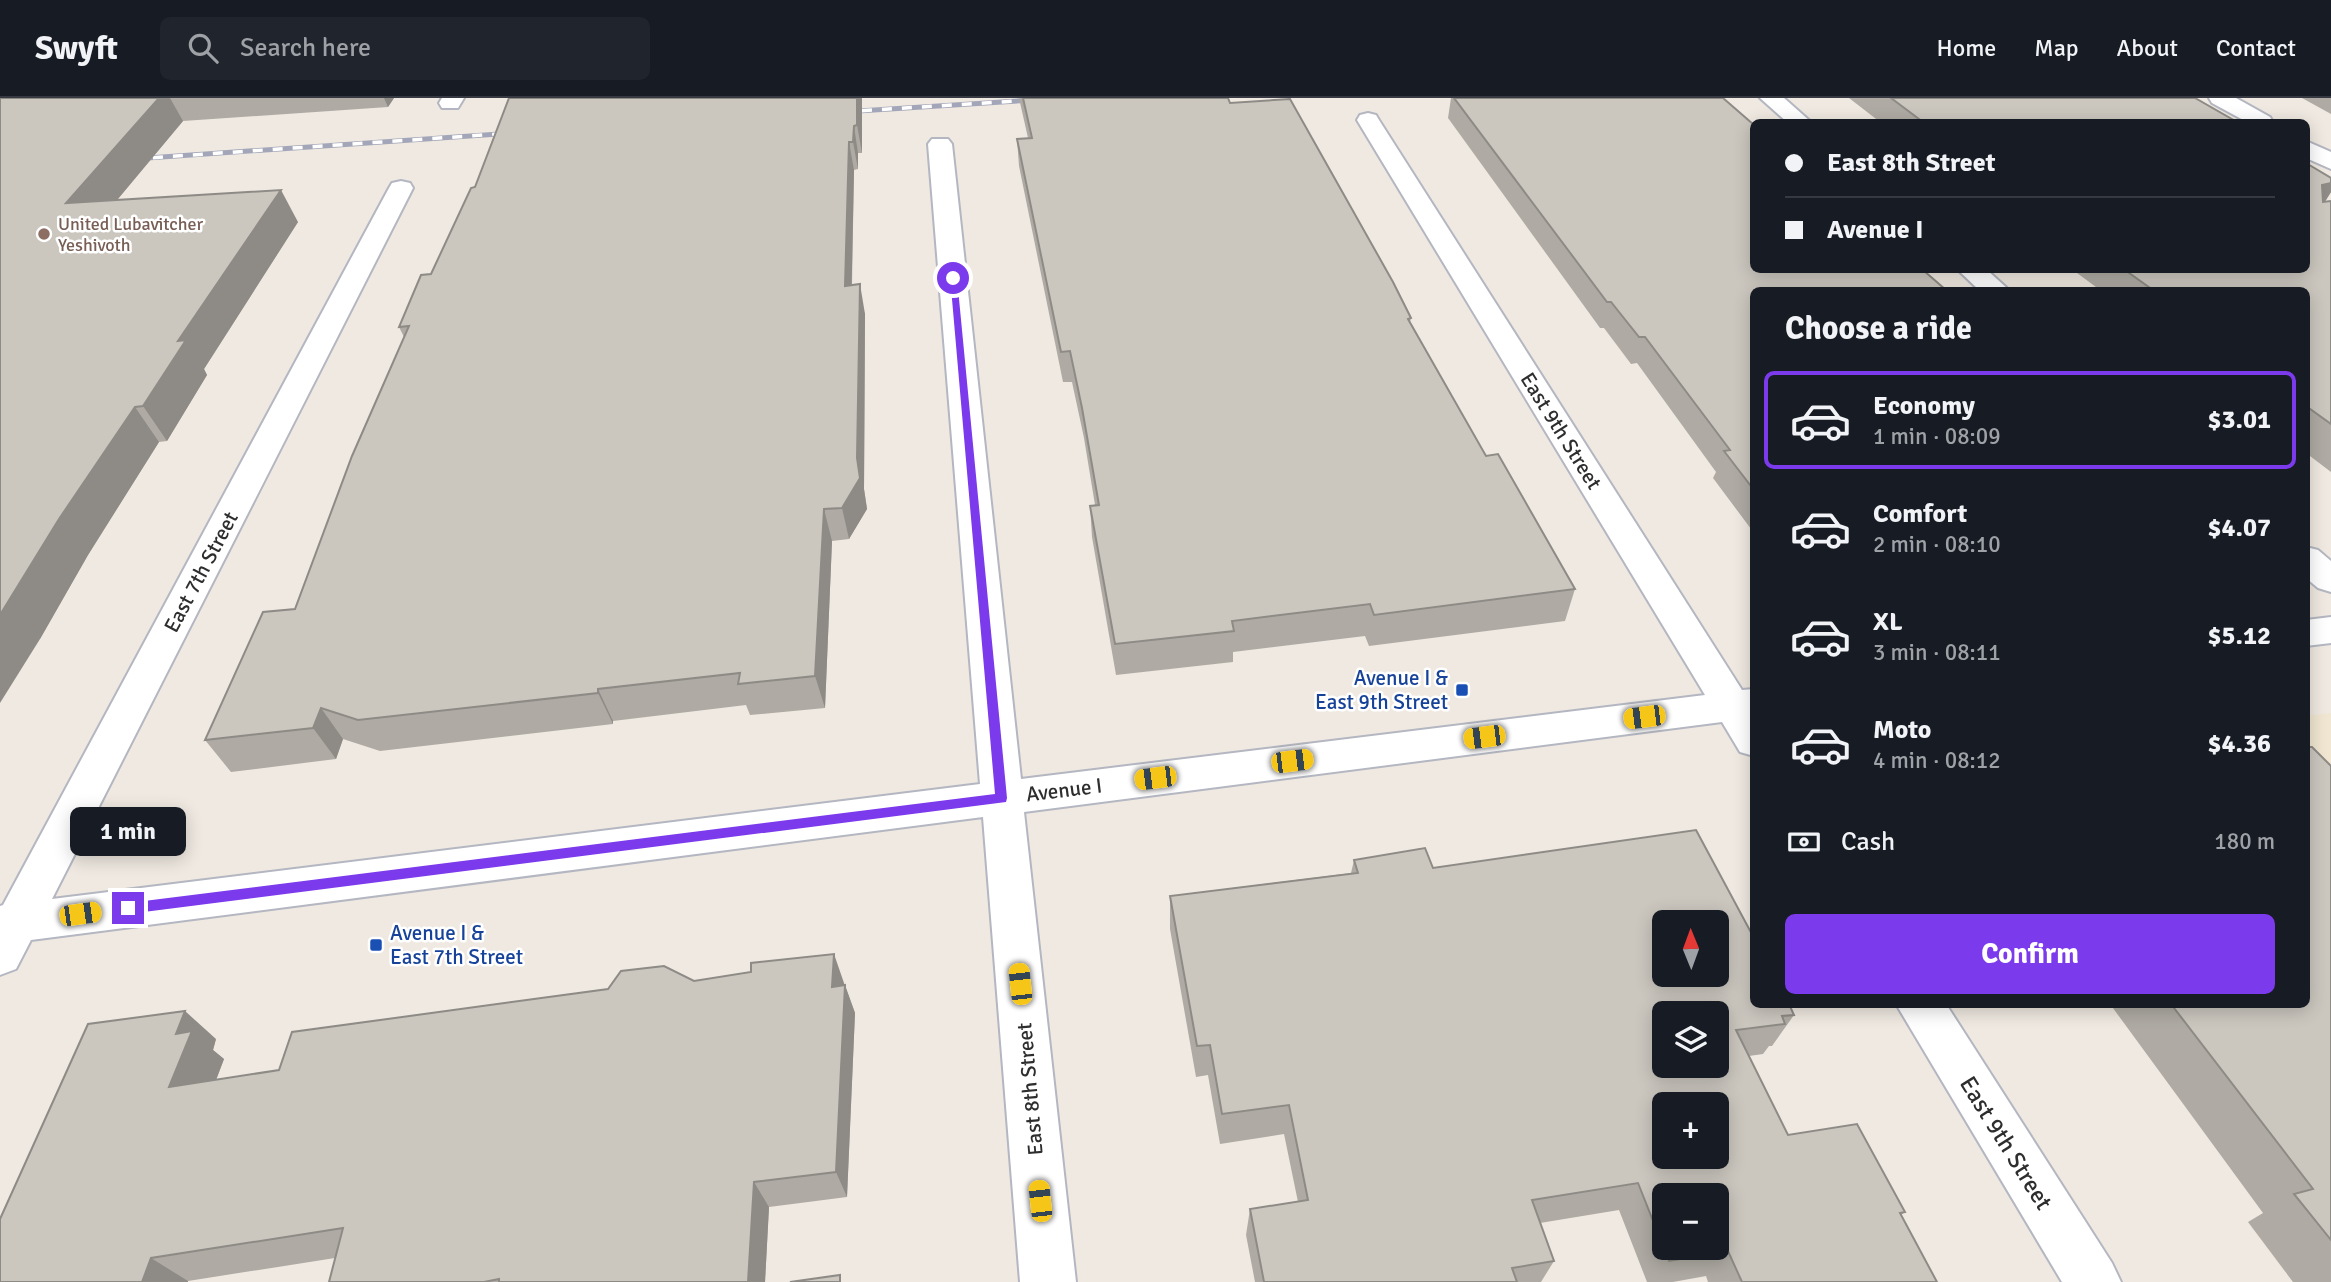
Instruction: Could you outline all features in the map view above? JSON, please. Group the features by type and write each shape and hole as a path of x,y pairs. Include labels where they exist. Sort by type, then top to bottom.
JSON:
{"street":[{"path":"1771,98 1796,119"},
{"path":"2220,98 2257,119"},
{"name":"East 9th Street","path":"1368,120 1742,704 1750,729"},
{"name":"East 8th Street","path":"940,144 1048,1282"},
{"path":"2310,150 2331,162"},
{"name":"East 7th Street","path":"6,934 401,188"},
{"path":"1975,273 1991,287"},
{"path":"2310,562 2331,580"},
{"path":"2310,633 2331,630"},
{"name":"Avenue I","path":"6,934 1001,798 1742,704"},
{"name":"East 9th Street","path":"1922,1008 2093,1282"}],"shaded area":[{"path":"2331,713 2331,953 2310,929 2310,716"}],"building":[{"path":"0,98 159,98 66,203 281,190 178,341 186,340 143,406 135,407 59,519 0,615"},
{"path":"509,98 857,98 857,125 854,126 853,142 849,142 845,286 860,284 857,458 860,478 842,508 824,509 815,676 738,684 740,673 598,689 598,693 358,720 321,708 313,728 205,740 263,612 295,609 352,456 409,326 399,327 421,275 431,274 471,188 475,187"},
{"path":"1023,98 1228,98 1230,103 1290,99 1393,282 1411,318 1408,319 1486,456 1498,454 1575,589 1374,615 1370,604 1232,621 1234,631 1115,644 1090,506 1099,505 1082,408 1070,351 1061,352 1017,139 1032,138"},
{"path":"1454,98 1723,98 1750,122 1750,273 1926,273 1943,287 1750,287 1750,485 1724,451 1730,450 1645,337 1639,337 1611,302 1607,302"},
{"path":"1891,98 2195,98 2232,119 1919,119"},
{"path":"2310,165 2331,178 2331,183 2322,185 2323,202 2331,201 2331,424 2310,409 2310,287 2149,287 2129,273 2310,273"},
{"path":"2310,747 2331,766 2331,1240 2294,1194 2313,1189 2174,1008 2310,1008"},
{"path":"1696,830 1750,931 1750,1008 1791,1008 1794,1015 1782,1016 1785,1024 1736,1030 1788,1135 1857,1124 1905,1212 1900,1213 1937,1282 1742,1282 1729,1253 1729,1183 1652,1183 1652,1218 1638,1183 1532,1200 1554,1261 1512,1268 1517,1282 1264,1282 1250,1209 1308,1200 1289,1105 1222,1114 1210,1045 1197,1046 1170,896 1358,873 1354,860 1425,848 1433,868"},
{"path":"834,954 832,987 845,985 836,1172 754,1182 748,1282 499,1282 499,1279 484,1282 329,1282 343,1228 151,1258 142,1282 0,1282 0,1219 88,1024 185,1011 176,1034 192,1031 169,1087 279,1070 292,1032 608,989 621,971 664,966 694,981 751,972 751,963"},
{"path":"840,1275 840,1282 790,1282"}],"railway":[{"path":"842,112 1064,98"},
{"path":"133,159 513,133"}],"place":[{"name":"United Lubavitcher Yeshivoth","path":"44,234"},
{"name":"Avenue I & East 9th Street","path":"1462,690"},
{"name":"Avenue I & East 7th Street","path":"376,945"}],"route":[{"path":"128,908 1001,798 953,278"}]}
